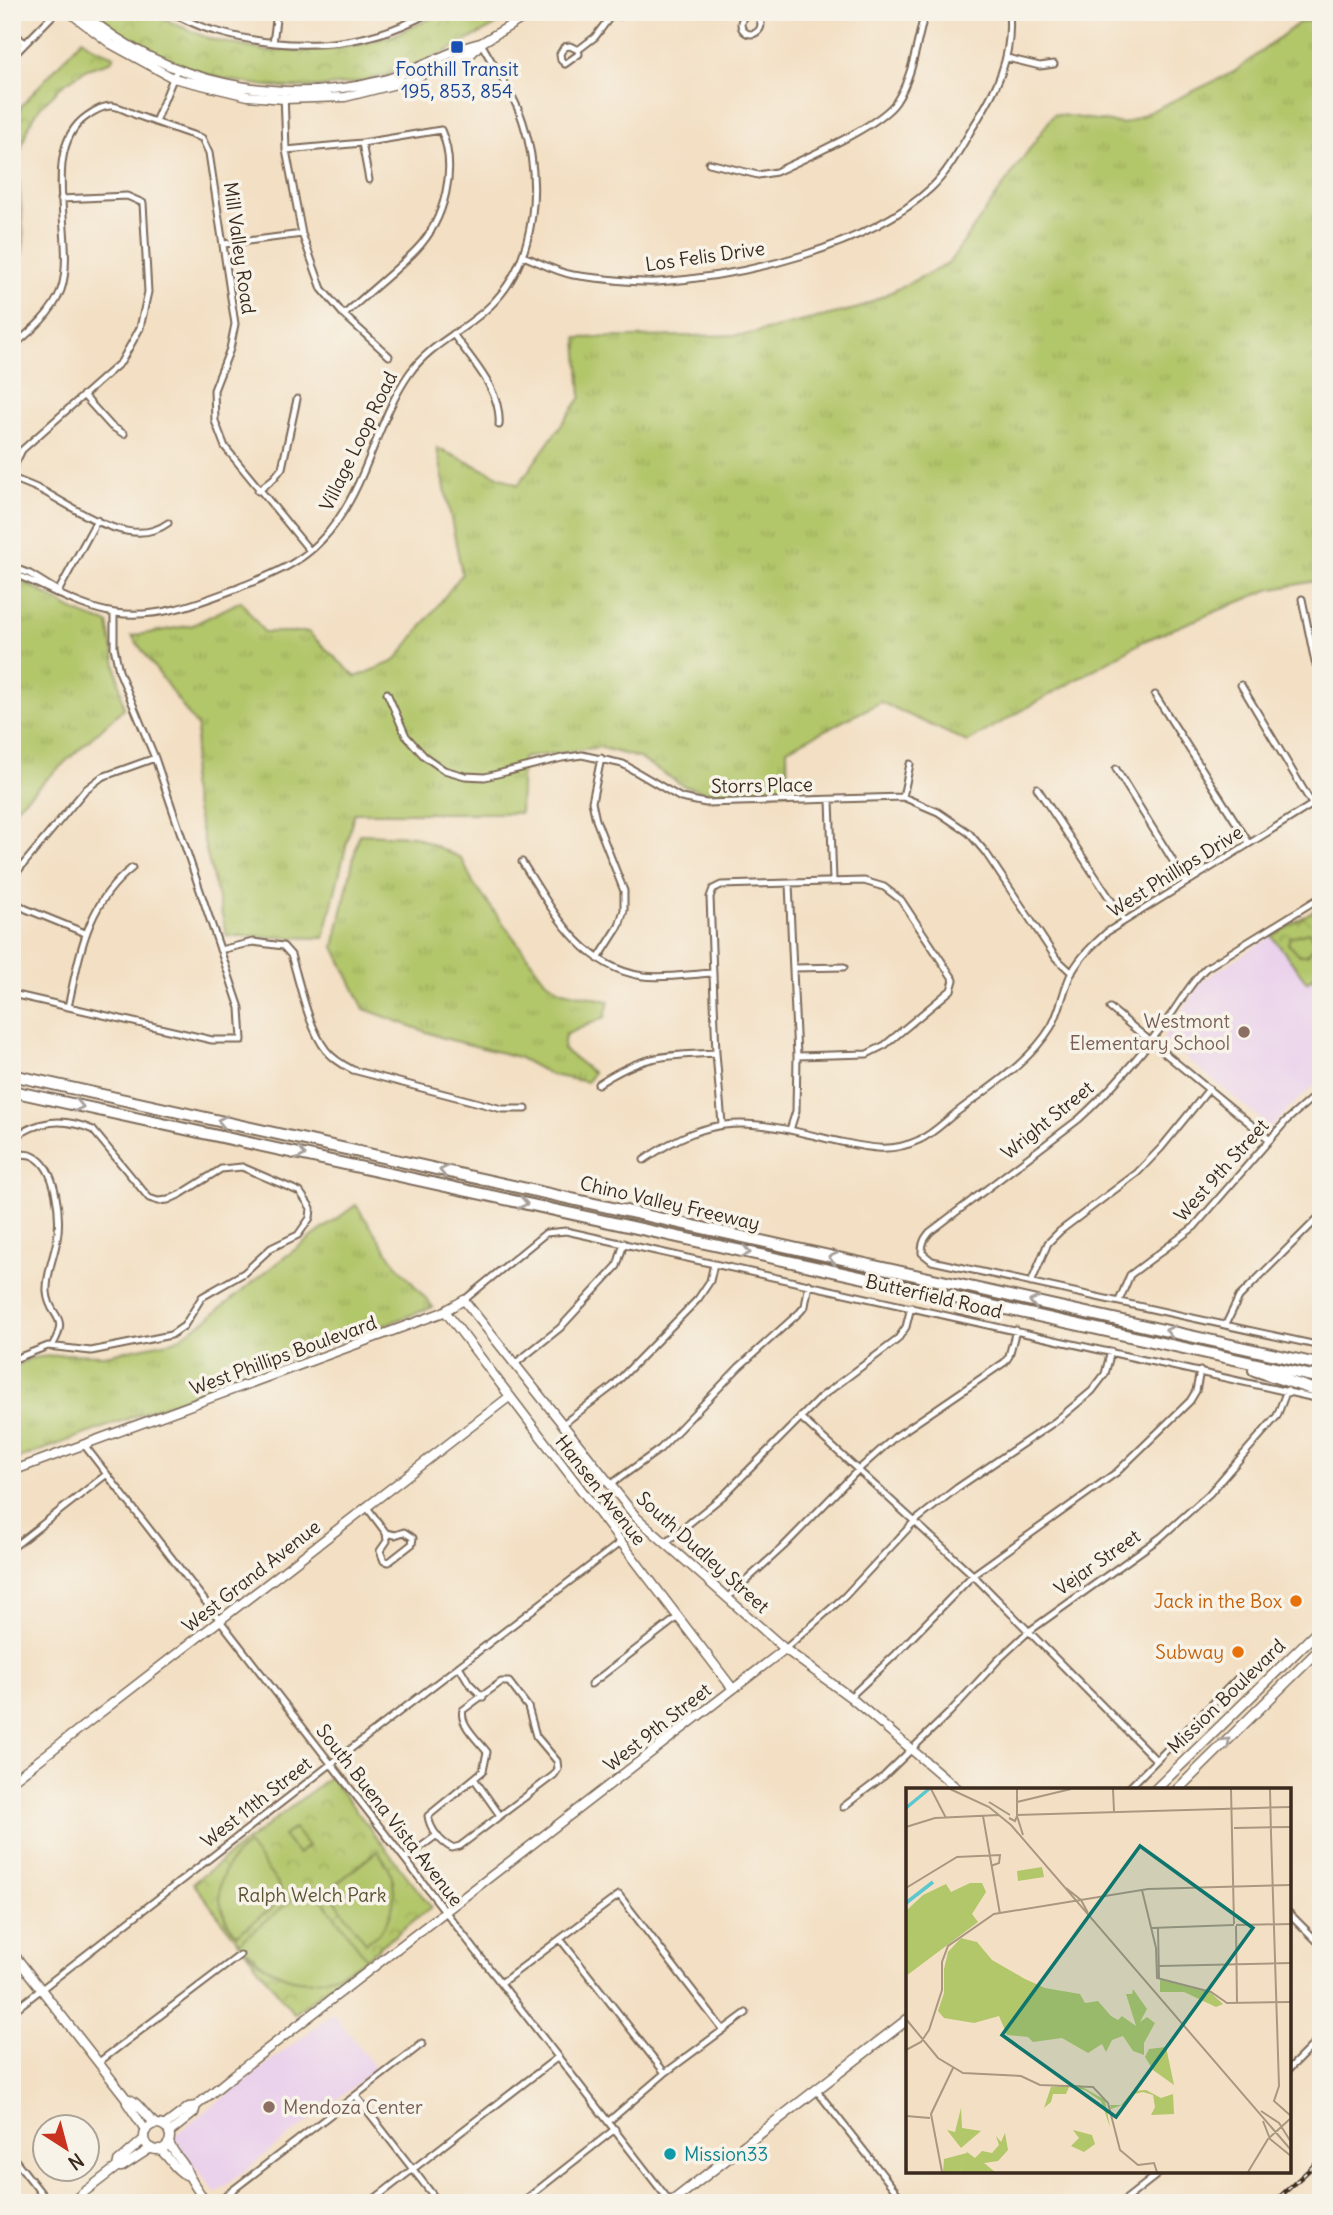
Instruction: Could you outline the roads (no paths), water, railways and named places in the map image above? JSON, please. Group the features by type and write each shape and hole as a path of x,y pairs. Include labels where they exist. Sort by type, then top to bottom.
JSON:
{"highway":[{"name":"Chino Valley Freeway","path":"12,1075 1321,1365"},
{"name":"Chino Valley Freeway","path":"12,1091 1321,1378"},
{"path":"1237,1345 1321,1358"},
{"path":"1192,1350 1318,1395"}],"main road":[{"name":"Mission Boulevard","path":"1166,1786 1321,1628"},
{"path":"1179,1788 1321,1648"},
{"path":"671,2203 906,2021"}],"street":[{"path":"12,57 56,12"},
{"path":"69,12 111,44 173,78 247,96 284,96 360,86 410,72 466,46 481,43 533,12"},
{"path":"82,12 115,37 177,69 227,84 284,96"},
{"path":"170,12 213,31 273,43 307,46 367,38 430,12"},
{"path":"273,43 276,12"},
{"path":"578,50 595,37 613,13 620,16 626,12"},
{"path":"709,163 758,175 776,172 881,118 895,103 908,80 927,12"},
{"name":"Los Felis Drive","path":"523,256 570,274 656,282 759,267 839,243 898,215 933,187 991,98 1007,58 1009,12"},
{"path":"12,30 24,43"},
{"name":"Village Loop Road","path":"12,567 30,574 83,605 114,613 151,614 199,603 280,570 310,551 337,522 355,491 392,404 409,373 419,361 494,302 510,282 523,256 532,211 528,142 523,121 481,43"},
{"path":"1007,58 1040,66 1054,64"},
{"path":"155,122 177,69"},
{"path":"284,96 286,150 302,234 322,289 344,315 389,356"},
{"name":"Mill Valley Road","path":"61,199 62,159 69,139 81,120 96,110 112,106 202,138 209,153 235,324 230,349 214,390 215,421 225,447 258,491 310,551"},
{"path":"286,150 362,144 441,130 446,142 448,177 439,216 418,249 344,315"},
{"path":"362,144 369,180"},
{"path":"12,347 42,321 60,292 67,262 61,199 127,196 143,204 148,292 140,328 121,362 22,450 12,470"},
{"path":"224,244 302,234"},
{"path":"453,334 494,394 501,410 499,425"},
{"path":"83,396 111,426 124,434"},
{"path":"258,491 282,468 297,399"},
{"path":"12,478 123,531 151,532 168,523"},
{"path":"58,592 97,520"},
{"name":"Village Loop Road","path":"12,573 58,592"},
{"path":"1302,599 1315,662 1321,675"},
{"path":"12,994 212,1040 243,1040 240,1008 155,758 118,671 114,647 114,613"},
{"path":"1241,685 1312,804"},
{"name":"Storrs Place","path":"387,693 406,736 424,757 444,770 465,776 485,777 582,755 623,764 681,798 693,801 706,803 903,797 938,811 969,833 986,853 1056,958 1072,972"},
{"path":"1155,695 1249,843"},
{"path":"12,878 85,790 102,777 155,758"},
{"path":"598,958 619,926 624,910 624,891 596,820 592,802 601,758"},
{"path":"903,797 910,764"},
{"path":"1115,769 1186,882"},
{"path":"1037,788 1124,920"},
{"name":"West Phillips Drive","path":"644,1160 681,1137 722,1125 746,1122 876,1150 901,1148 922,1139 1023,1062 1039,1045 1053,1023 1072,972 1090,948 1124,920 1321,799"},
{"path":"830,800 833,881"},
{"path":"522,862 554,913 579,944 598,958 616,968 644,976 713,973"},
{"path":"68,1007 85,933 116,880 132,868"},
{"path":"722,1125 716,1053 710,897 713,889 722,885 833,881 864,881 884,887 901,900 954,980 951,990 885,1045 867,1054 797,1056"},
{"path":"789,884 797,1056 796,1111 790,1130"},
{"name":"Wright Street","path":"926,1256 922,1247 923,1239 930,1232 1079,1119 1100,1100 1151,1040 1192,981 1206,968 1321,897"},
{"path":"12,900 26,909 85,933"},
{"path":"220,950 253,942 283,946 291,955 317,1037 327,1052 353,1070 502,1109 526,1109"},
{"path":"794,968 844,967"},
{"path":"1110,1008 1270,1140"},
{"path":"598,1084 639,1060 656,1056 716,1053"},
{"path":"1031,1283 1048,1243 1137,1173 1209,1089"},
{"name":"West 9th Street","path":"1119,1301 1130,1275 1194,1227 1270,1140 1321,1090"},
{"path":"12,1139 38,1124 56,1122 82,1125 93,1130 149,1198 168,1200 221,1169 242,1167 300,1192 311,1208 310,1217 298,1235 271,1248 244,1273 202,1297 184,1326 171,1335 91,1351 48,1346 12,1360"},
{"path":"12,1154 31,1154 40,1160 52,1181 58,1204 60,1221 50,1263 47,1293 50,1305 61,1322 59,1335 52,1346"},
{"path":"1226,1324 1239,1297 1321,1215"},
{"name":"Butterfield Road","path":"546,1233 566,1231 624,1243 1318,1395"},
{"name":"West Phillips Boulevard","path":"12,1471 445,1311 464,1300 546,1233"},
{"path":"516,1363 560,1328 617,1266 624,1243"},
{"name":"Butterfield Road","path":"926,1256 932,1261 1321,1346"},
{"path":"563,1424 613,1386 698,1299 710,1280 714,1264"},
{"path":"610,1485 660,1449 739,1367 800,1312 805,1306 809,1284"},
{"name":"South Dudley Street","path":"464,1300 636,1517 785,1649 850,1697 956,1788"},
{"path":"664,1543 723,1496 800,1417 846,1376 897,1340 906,1327 911,1307"},
{"name":"Hansen Avenue","path":"445,1311 733,1689"},
{"path":"728,1597 895,1437 1005,1362 1016,1330"},
{"name":"West 9th Street","path":"165,2131 190,2107 196,2106 785,1649 845,1596 915,1521 957,1488 1019,1448 1075,1406 1100,1382 1111,1351"},
{"path":"850,1697 973,1575 1117,1472 1190,1401 1196,1391 1200,1371"},
{"name":"Vejar Street","path":"843,1807 884,1776 1028,1632 1161,1537 1209,1494 1277,1416 1287,1390"},
{"name":"West Grand Avenue","path":"12,1781 509,1397"},
{"path":"800,1417 973,1575 1156,1760"},
{"name":"South Buena Vista Avenue","path":"85,1446 671,2203"},
{"path":"12,1548 107,1474"},
{"path":"366,1506 386,1533 387,1541 380,1551 384,1561 389,1562 412,1545 413,1538 404,1532 395,1535 386,1533"},
{"name":"West 11th Street","path":"12,2012 621,1542"},
{"path":"591,1684 678,1617"},
{"path":"459,1666 474,1689 483,1697"},
{"path":"1129,1788 1241,1675"},
{"path":"501,1682 509,1682 514,1686 528,1707 536,1736 557,1761 558,1769 554,1775 460,1846 452,1848 445,1845 437,1835 429,1824 428,1816 483,1771 487,1752 461,1717 463,1710 483,1697 501,1682"},
{"path":"475,1780 499,1814"},
{"path":"406,1858 437,1835"},
{"path":"501,1983 619,1895 723,2030"},
{"path":"1291,1915 1321,1945"},
{"path":"561,1940 665,2073"},
{"path":"12,1952 126,2098 155,2149 167,2155 179,2172 186,2175"},
{"path":"99,2062 240,1955"},
{"path":"609,2121 665,2073 746,2013"},
{"path":"1291,2067 1321,2037"},
{"path":"216,2203 422,2044"},
{"path":"369,2203 558,2057"},
{"path":"817,2091 905,2203"},
{"path":"356,2096 439,2203"},
{"path":"126,2098 133,2099 147,2119 165,2131 171,2150 207,2203"},
{"path":"521,2203 615,2129"},
{"path":"117,2167 118,2162 145,2135 165,2131"},
{"path":"70,2203 117,2167 122,2167 155,2149 165,2131"},
{"path":"12,2156 49,2203"},
{"path":"1121,2203 1159,2173"}],"railway":[{"path":"1273,2203 1321,2159"}],"place":[{"name":"Foothill Transit 195, 853, 854","path":"457,47"},
{"name":"Westmont Elementary School","path":"1244,1032"},
{"name":"Jack in the Box","path":"1296,1601"},
{"name":"Subway","path":"1238,1652"},
{"name":"Mendoza Center","path":"269,2107"},
{"name":"Mission33","path":"670,2154"}],"park label":[{"name":"Ralph Welch Park","path":"312,1895"}]}
